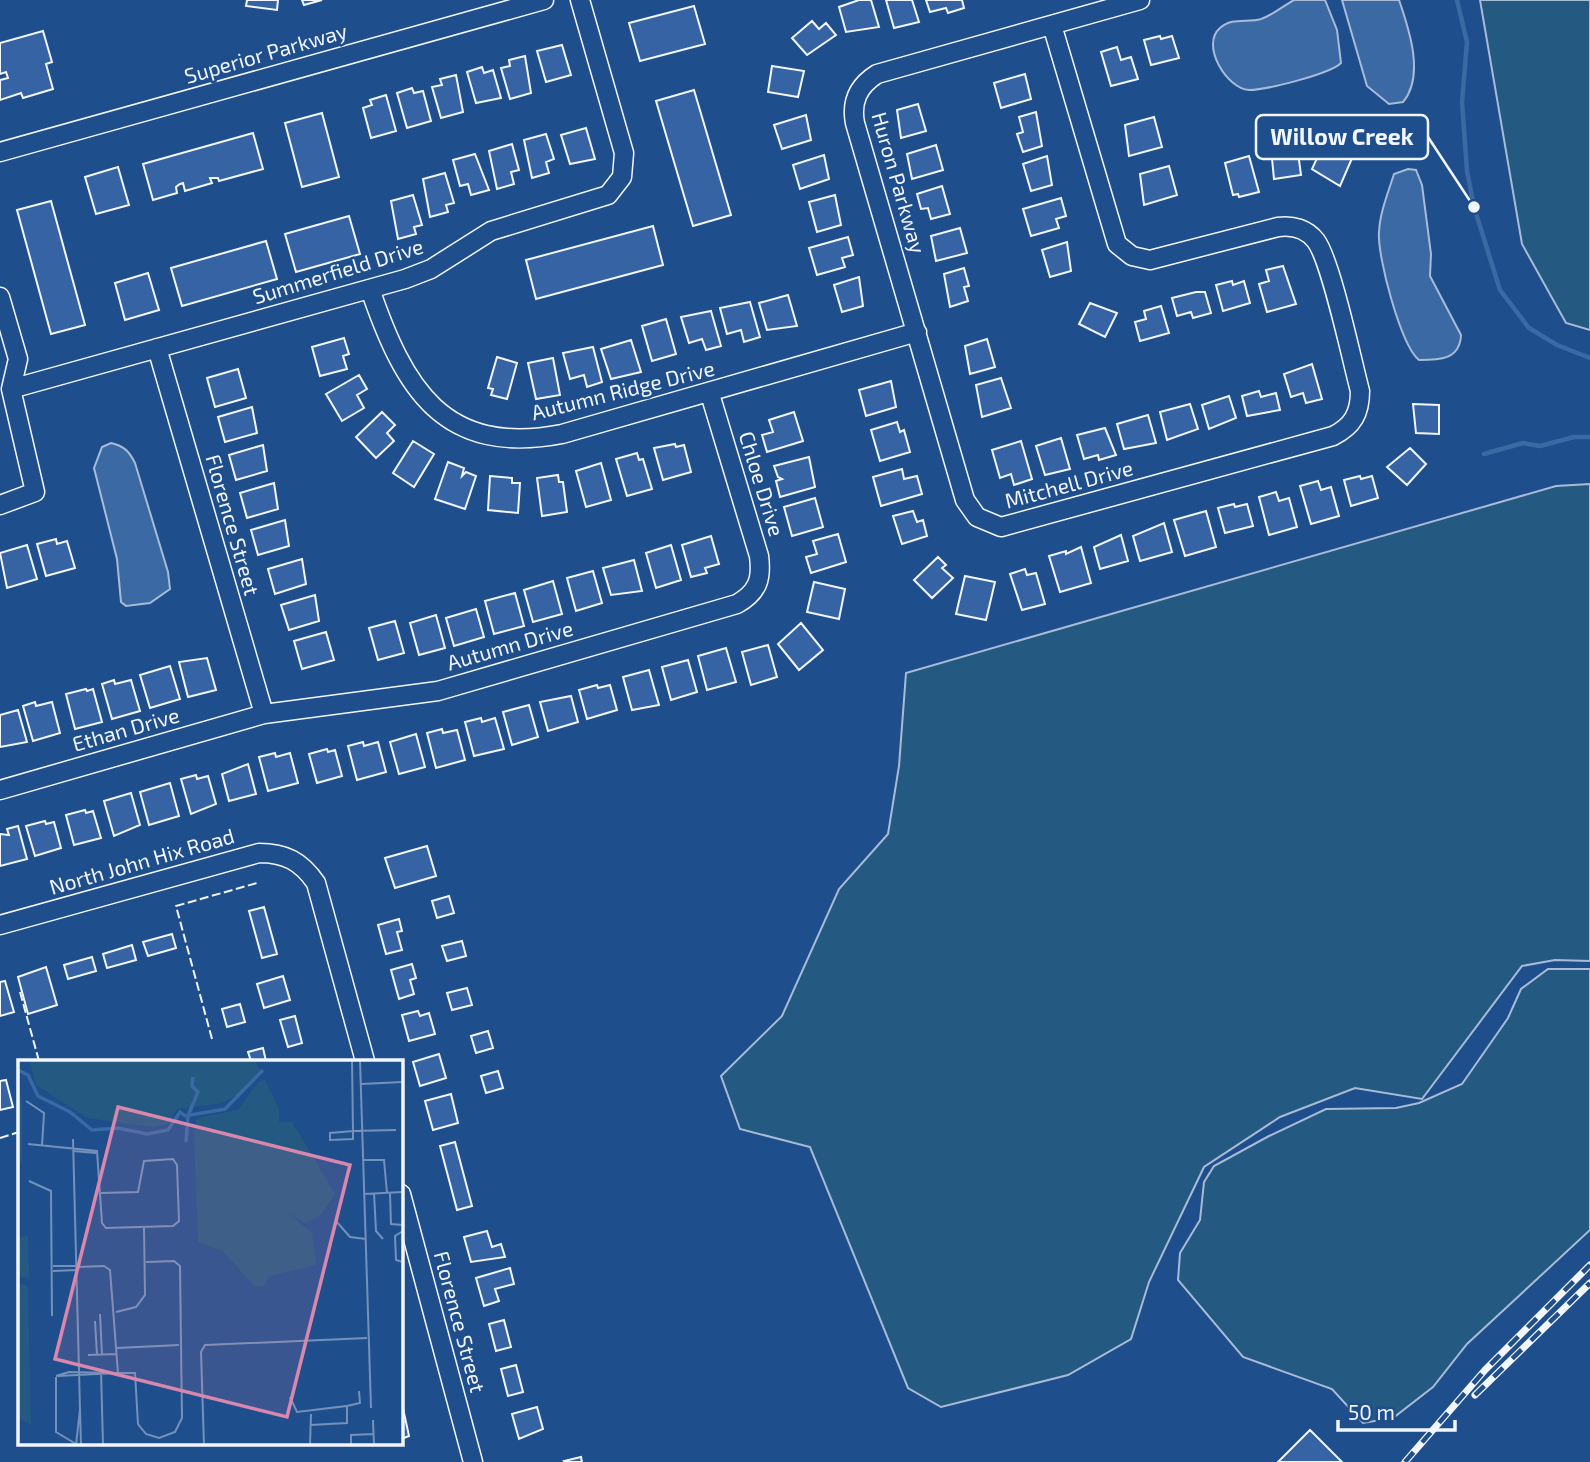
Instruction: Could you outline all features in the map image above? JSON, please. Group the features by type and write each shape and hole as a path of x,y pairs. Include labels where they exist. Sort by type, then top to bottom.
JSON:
{"street":[{"name":"Superior Parkway","path":"0,152 544,0"},
{"name":"Summerfield Drive","path":"6,383 157,348 370,289 431,269 491,231 599,200 616,186 622,177 624,153 580,0"},
{"name":"Huron Parkway","path":"917,332 855,123 856,97 862,86 877,74 1140,0"},
{"name":"Mitchell Drive","path":"917,332 965,500 977,517 995,526 1007,526 1333,436 1347,427 1356,416 1360,391 1321,250 1310,234 1284,226 1150,260 1132,257 1117,244 1052,25"},
{"name":"Autumn Ridge Drive","path":"370,289 387,341 415,388 440,412 478,431 513,439 546,437 710,394 917,332"},
{"path":"0,297 18,359 6,383 35,492 0,505"},
{"name":"Florence Street","path":"157,348 264,714"},
{"name":"Chloe Drive","path":"710,394 759,556 761,572 758,587"},
{"name":"Autumn Drive","path":"264,714 438,691 737,604 758,587"},
{"name":"Ethan Drive","path":"0,790 264,714"},
{"name":"North John Hix Road","path":"0,925 259,853 277,853 296,861 309,872 319,892 365,1060"},
{"name":"Florence Street","path":"402,1198 473,1462"}],"shaded area":[{"path":"1294,0 1325,0 1337,30 1341,63 1297,81 1269,87 1249,90 1232,82 1215,55 1213,45 1220,28 1235,21 1261,19"},
{"path":"1342,0 1399,0 1410,38 1414,66 1410,91 1403,102 1389,104 1367,86"},
{"path":"1480,0 1590,0 1590,330 1566,323 1522,244"},
{"path":"1408,169 1416,170 1422,185 1431,254 1430,276 1461,335 1460,343 1453,354 1441,359 1419,360 1412,351 1398,320 1379,244 1381,217 1394,174"},
{"path":"111,443 126,450 135,463 168,572 170,589 150,603 126,606 121,602 117,559 94,468 102,447"},
{"path":"1590,484 1590,961 1555,960 1522,966 1422,1099 1355,1088 1280,1117 1204,1167 1149,1282 1131,1339 1068,1375 941,1407 908,1388 810,1147 740,1129 721,1076 782,1016 839,889 888,834 899,766 906,673 1556,486"},
{"path":"1548,969 1590,969 1590,1230 1467,1344 1433,1387 1393,1418 1363,1423 1332,1389 1243,1357 1178,1280 1180,1253 1200,1220 1204,1182 1214,1166 1326,1109 1396,1108 1419,1103 1462,1084 1508,1018 1521,989"}],"building":[{"path":"247,0 278,0 277,10 246,6"},
{"path":"302,0 322,0 304,5"},
{"path":"859,0 871,0 879,27 846,32 839,7"},
{"path":"886,0 912,0 919,22 894,28"},
{"path":"926,0 962,0 964,8 948,13 946,8 930,12"},
{"path":"694,6 705,44 640,61 629,23"},
{"path":"812,21 819,29 826,23 836,35 807,55 792,38"},
{"path":"43,31 52,62 46,64 53,89 23,98 21,93 0,100 0,80 8,78 6,72 0,74 0,43"},
{"path":"1160,36 1161,39 1172,36 1179,58 1151,65 1144,40"},
{"path":"562,45 571,75 546,82 537,51"},
{"path":"1117,47 1121,60 1131,57 1138,79 1111,86 1101,52"},
{"path":"525,56 531,93 510,99 501,68 510,66 509,60"},
{"path":"772,66 804,71 798,97 768,92"},
{"path":"482,67 484,73 493,70 501,98 476,103 467,72"},
{"path":"1025,74 1031,99 1001,108 994,83"},
{"path":"456,75 463,112 441,118 432,87 442,85 440,79"},
{"path":"412,88 414,93 423,91 431,121 407,128 397,93"},
{"path":"694,90 731,215 693,226 656,101"},
{"path":"386,95 396,131 371,138 363,108 372,105 370,100"},
{"path":"918,104 926,131 901,138 897,110"},
{"path":"1036,112 1042,146 1023,152 1017,134 1023,132 1019,117"},
{"path":"322,113 339,177 302,187 285,123"},
{"path":"806,115 811,140 782,149 774,125"},
{"path":"1154,117 1162,147 1129,156 1125,125"},
{"path":"586,128 595,159 570,164 561,135"},
{"path":"253,133 263,169 219,181 218,178 210,178 212,183 185,191 183,183 176,187 177,193 153,200 143,164"},
{"path":"546,134 554,159 546,162 549,173 532,178 524,140"},
{"path":"1324,143 1353,156 1340,186 1312,169"},
{"path":"512,144 519,170 511,172 514,184 497,189 489,151"},
{"path":"936,145 943,170 912,179 907,154"},
{"path":"1297,145 1301,175 1274,179 1271,148"},
{"path":"475,154 489,190 471,195 468,184 460,186 453,160"},
{"path":"824,155 829,179 800,189 793,165"},
{"path":"1047,156 1052,185 1031,191 1023,164"},
{"path":"1249,156 1259,192 1239,197 1238,194 1233,195 1225,163"},
{"path":"1169,166 1177,195 1144,205 1140,174"},
{"path":"118,167 129,205 96,214 85,177"},
{"path":"445,173 454,203 446,205 448,212 430,217 423,179"},
{"path":"942,186 950,214 931,219 928,208 921,209 917,194"},
{"path":"413,195 422,225 414,227 416,234 398,239 391,201"},
{"path":"835,195 841,225 817,232 809,202"},
{"path":"1061,198 1066,216 1056,219 1059,228 1031,236 1023,209"},
{"path":"51,201 85,325 51,334 17,210"},
{"path":"349,216 360,254 296,272 285,234"},
{"path":"653,226 663,265 536,299 526,260"},
{"path":"960,228 967,253 936,261 931,236"},
{"path":"848,237 853,255 842,258 845,267 817,275 809,248"},
{"path":"266,241 277,279 182,306 171,268"},
{"path":"1067,242 1071,271 1050,277 1042,250"},
{"path":"1283,266 1296,304 1267,312 1259,284 1269,281 1266,270"},
{"path":"964,268 969,286 964,287 968,301 950,307 944,274"},
{"path":"148,273 159,310 125,320 115,283"},
{"path":"859,277 863,306 842,312 834,285"},
{"path":"1232,281 1233,285 1244,281 1250,303 1223,311 1216,285"},
{"path":"1205,292 1211,313 1193,318 1191,312 1177,316 1172,298"},
{"path":"788,295 797,326 767,330 759,303"},
{"path":"750,302 760,337 744,342 741,330 727,334 720,308"},
{"path":"1090,303 1117,313 1105,337 1079,324"},
{"path":"1161,306 1169,333 1140,341 1135,322 1146,319 1144,311"},
{"path":"711,311 721,346 706,350 702,339 689,343 681,317"},
{"path":"666,319 676,354 652,361 642,326"},
{"path":"344,338 349,354 343,356 347,369 320,376 312,347"},
{"path":"987,339 995,367 970,374 965,346"},
{"path":"631,340 641,372 611,379 601,349"},
{"path":"593,347 602,382 587,387 584,375 570,379 563,353"},
{"path":"497,357 517,363 507,399 491,395 493,389 488,388"},
{"path":"553,358 560,395 536,399 528,363"},
{"path":"1312,364 1322,399 1306,403 1303,393 1291,397 1284,374"},
{"path":"238,369 246,398 215,407 207,378"},
{"path":"359,375 367,389 357,395 364,408 342,421 326,394"},
{"path":"1001,378 1011,408 982,417 976,385"},
{"path":"891,381 896,407 866,416 859,390"},
{"path":"1259,391 1261,397 1276,393 1280,410 1247,416 1242,396"},
{"path":"1229,396 1236,418 1209,429 1202,405"},
{"path":"1190,404 1198,429 1167,440 1160,412"},
{"path":"1413,404 1439,405 1439,434 1416,433"},
{"path":"252,407 257,433 225,442 218,417"},
{"path":"382,412 395,425 387,433 394,441 376,458 356,437"},
{"path":"794,412 803,441 767,452 762,435 773,432 769,420"},
{"path":"1148,415 1156,443 1124,449 1117,424"},
{"path":"897,422 900,432 904,430 910,452 880,461 871,430"},
{"path":"1105,428 1116,455 1099,460 1098,455 1084,459 1077,435"},
{"path":"1061,438 1070,469 1045,475 1036,446"},
{"path":"413,441 434,454 414,487 393,473"},
{"path":"1021,441 1032,479 1014,485 1011,474 1000,478 992,450"},
{"path":"675,444 676,447 684,445 691,472 663,480 654,448"},
{"path":"263,445 267,471 236,480 229,455"},
{"path":"1410,448 1426,464 1407,485 1387,467"},
{"path":"637,453 639,460 643,459 652,489 627,496 616,459"},
{"path":"809,457 815,487 780,497 776,481 782,479 778,477 774,466"},
{"path":"448,462 464,468 462,476 466,472 476,476 465,509 435,499"},
{"path":"601,463 611,500 586,507 576,471"},
{"path":"902,469 904,479 917,476 922,494 881,506 873,477"},
{"path":"558,475 559,482 563,482 567,512 542,516 537,478"},
{"path":"490,476 512,478 512,483 520,483 518,513 488,510"},
{"path":"1360,476 1361,479 1372,476 1378,498 1351,506 1344,480"},
{"path":"1318,481 1321,490 1331,487 1339,516 1311,524 1300,486"},
{"path":"274,483 278,509 247,518 240,493"},
{"path":"1276,492 1279,501 1289,498 1297,527 1269,535 1259,497"},
{"path":"815,498 823,527 792,536 784,507"},
{"path":"1234,504 1235,507 1247,504 1253,526 1225,533 1218,508"},
{"path":"913,511 917,522 923,520 927,536 902,544 893,516"},
{"path":"1206,511 1216,547 1185,556 1174,520"},
{"path":"285,520 289,546 258,555 251,530"},
{"path":"1164,523 1172,552 1140,561 1133,536"},
{"path":"838,534 846,562 811,573 806,557 817,554 813,541"},
{"path":"1121,535 1128,561 1100,569 1094,547"},
{"path":"711,536 719,564 705,568 707,573 691,577 682,545"},
{"path":"56,539 57,544 67,541 75,568 46,576 37,544"},
{"path":"27,545 37,579 7,588 0,553"},
{"path":"671,545 681,580 656,588 646,553"},
{"path":"1081,547 1091,583 1060,592 1049,556 1066,551 1066,554"},
{"path":"938,557 946,565 942,568 953,578 932,598 914,580"},
{"path":"302,559 306,584 275,594 268,569"},
{"path":"634,560 642,591 611,595 603,568"},
{"path":"1025,569 1027,575 1036,573 1045,604 1022,610 1010,574"},
{"path":"593,571 602,603 576,611 567,578"},
{"path":"965,576 995,582 986,620 956,614"},
{"path":"553,581 562,614 533,622 524,590"},
{"path":"814,582 845,589 839,619 807,612"},
{"path":"515,593 524,626 494,634 485,601"},
{"path":"315,595 319,621 289,630 281,605"},
{"path":"476,609 484,637 454,646 446,618"},
{"path":"436,615 445,648 419,655 410,623"},
{"path":"395,621 404,653 378,660 369,628"},
{"path":"801,623 823,650 799,670 778,644"},
{"path":"326,632 334,660 302,669 294,641"},
{"path":"768,645 777,677 751,685 742,652"},
{"path":"726,648 736,682 707,690 698,656"},
{"path":"207,658 216,690 188,697 179,662"},
{"path":"688,660 697,692 671,700 662,667"},
{"path":"170,666 180,699 150,708 140,675"},
{"path":"649,670 659,705 632,710 623,677"},
{"path":"114,680 115,684 131,680 140,711 112,719 102,684"},
{"path":"597,685 598,688 610,685 617,710 587,719 579,690"},
{"path":"93,689 102,722 75,729 66,694"},
{"path":"571,696 578,722 548,731 540,702"},
{"path":"35,702 36,706 52,702 60,733 33,741 23,706"},
{"path":"529,705 538,737 512,745 503,712"},
{"path":"18,710 27,742 0,747 0,715"},
{"path":"481,718 482,722 495,718 504,749 474,756 465,722"},
{"path":"442,729 443,733 457,730 465,760 436,768 427,733"},
{"path":"416,734 425,767 399,774 390,742"},
{"path":"363,742 364,746 378,742 386,772 357,780 348,746"},
{"path":"327,749 328,752 335,750 342,776 317,783 309,754"},
{"path":"275,753 276,757 290,753 298,783 268,791 259,757"},
{"path":"248,764 256,794 229,801 222,774"},
{"path":"196,775 197,779 208,776 216,804 191,814 181,779"},
{"path":"170,783 179,816 149,825 140,792"},
{"path":"131,793 140,825 114,836 104,801"},
{"path":"85,810 86,813 93,811 101,838 74,845 66,815"},
{"path":"45,821 46,824 54,822 61,848 35,856 26,826"},
{"path":"18,826 27,859 0,866 0,834 9,835 7,829"},
{"path":"427,846 436,876 395,888 385,858"},
{"path":"449,896 454,913 437,918 432,901"},
{"path":"264,907 277,954 262,958 249,911"},
{"path":"399,919 402,931 397,932 402,950 386,954 378,925"},
{"path":"172,934 176,948 148,956 143,942"},
{"path":"462,941 466,956 447,961 442,946"},
{"path":"132,945 136,960 107,968 103,954"},
{"path":"92,957 96,971 68,979 64,965"},
{"path":"412,964 416,978 410,980 414,994 399,999 391,970"},
{"path":"46,967 57,1005 28,1014 18,977"},
{"path":"283,976 290,1000 264,1008 257,984"},
{"path":"5,981 14,1012 0,1016 0,982"},
{"path":"467,988 472,1005 452,1010 447,993"},
{"path":"240,1004 245,1022 227,1027 222,1009"},
{"path":"418,1011 420,1016 429,1013 435,1034 409,1041 402,1015"},
{"path":"295,1016 302,1043 288,1047 280,1020"},
{"path":"488,1031 493,1048 476,1053 471,1036"},
{"path":"263,1048 266,1060 251,1060 248,1052"},
{"path":"439,1054 446,1078 420,1086 413,1062"},
{"path":"498,1071 503,1088 486,1093 481,1076"},
{"path":"6,1080 13,1107 0,1110 0,1081"},
{"path":"451,1094 458,1123 433,1130 425,1101"},
{"path":"455,1142 472,1206 457,1210 440,1146"},
{"path":"487,1231 492,1247 501,1244 505,1257 471,1262 464,1237"},
{"path":"510,1268 514,1284 495,1289 499,1301 484,1306 476,1278"},
{"path":"504,1320 511,1347 496,1351 489,1324"},
{"path":"516,1365 523,1392 508,1396 501,1369"},
{"path":"402,1404 409,1436 402,1439"},
{"path":"537,1407 543,1429 519,1439 512,1414"},
{"path":"1310,1430 1342,1462 1278,1462"},
{"path":"581,1457 582,1462 564,1461"}],"waterway":[{"path":"1457,0 1467,42 1462,102 1467,171 1474,207 1500,290 1529,328 1557,345 1590,358"},
{"path":"1484,454 1523,443 1540,446 1574,437 1590,437"}],"railway":[{"path":"1405,1462 1485,1370 1590,1265"},
{"path":"1475,1395 1590,1283"}],"fence":[{"path":"212,1039 176,906 257,883"},
{"path":"20,992 39,1060"},
{"path":"0,1138 18,1132"}],"place":[{"name":"Willow Creek","path":"1474,207"}]}
